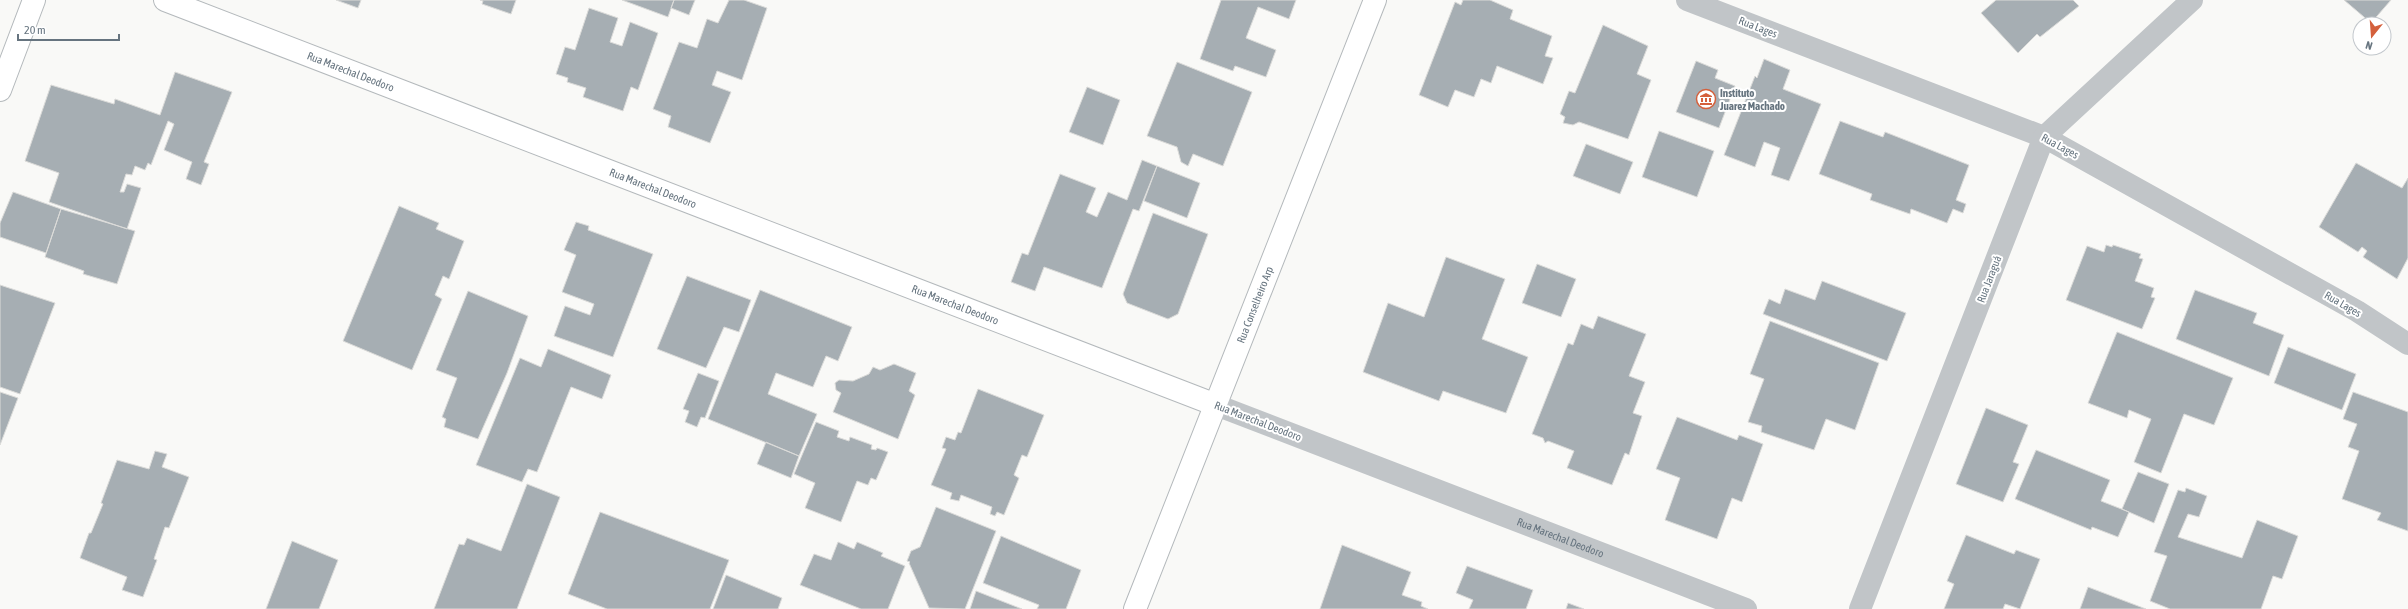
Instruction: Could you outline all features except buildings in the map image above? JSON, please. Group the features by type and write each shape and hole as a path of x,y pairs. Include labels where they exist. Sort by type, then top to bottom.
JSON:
{"main road":[{"path":"0,90 34,0"},
{"name":"Rua Marechal Deodoro","path":"165,0 1216,405"},
{"name":"Rua Conselheiro Arp","path":"1135,609 1375,0"}],"street":[{"name":"Rua Lages","path":"1687,0 2044,137 2356,312 2408,344"},
{"name":"Rua Jaraguá","path":"1860,609 2044,137 2192,0"},
{"name":"Rua Marechal Deodoro","path":"1216,405 1746,609"}],"place":[{"name":"Instituto Juarez Machado","path":"1706,99"}]}
